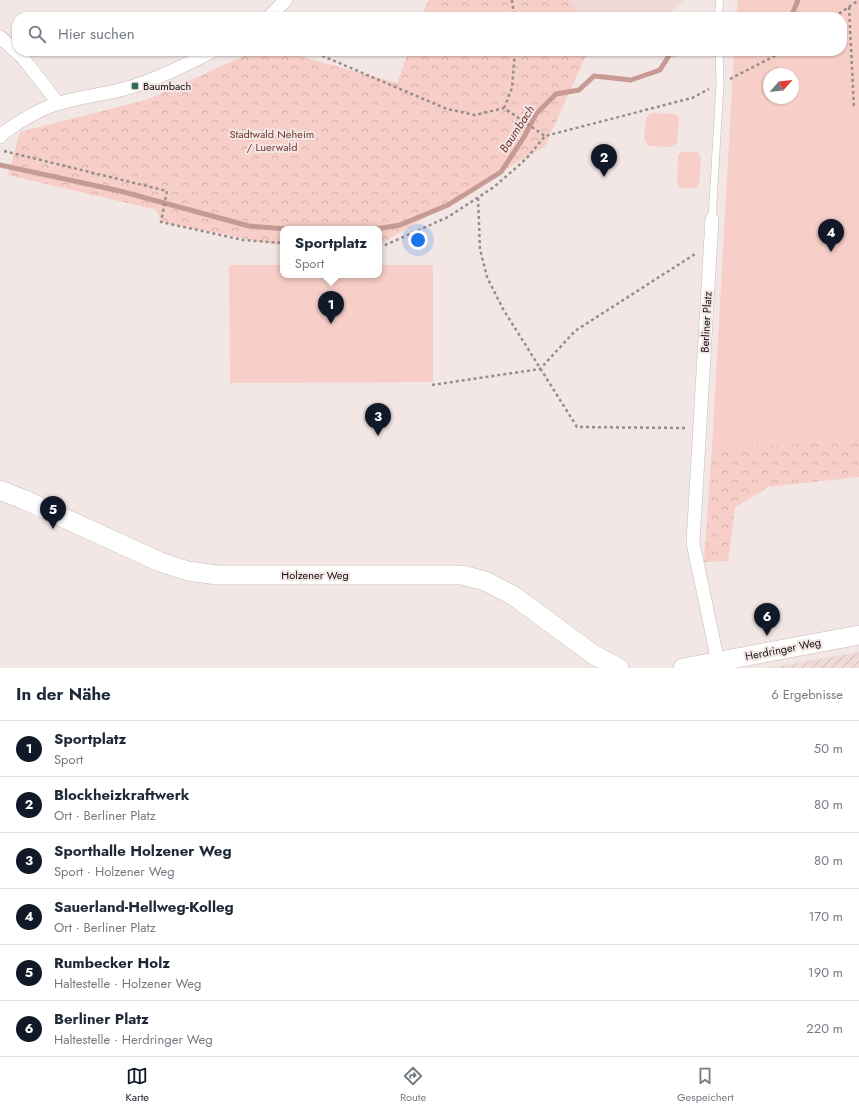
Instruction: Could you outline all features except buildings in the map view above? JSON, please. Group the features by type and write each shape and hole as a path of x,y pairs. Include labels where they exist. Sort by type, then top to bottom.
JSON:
{"main road":[{"name":"Holzener Weg","path":"0,490 160,562 188,571 217,575 462,575 485,581 514,596 594,655 619,668"},
{"name":"Herdringer Weg","path":"684,668 782,648 859,635"}],"street":[{"path":"273,12 286,0"},
{"path":"0,37 12,48"},
{"path":"21,56 58,103"},
{"path":"0,138 1,135 34,113 58,103 135,86 203,56"},
{"name":"Berliner Platz","path":"712,219 693,544 718,662"}],"lane":[{"path":"719,12 720,0"},
{"name":"Berliner Platz","path":"712,219 720,84 719,56"}],"path":[{"path":"512,0 513,12"},
{"path":"842,12 858,0"},
{"path":"849,7 854,108"},
{"path":"323,56 447,108 475,115 504,108 545,136"},
{"path":"504,108 512,88 515,56"},
{"path":"382,246 448,217 478,198 494,187 526,159 545,136 692,98 774,56"},
{"path":"0,150 166,191 161,222 243,240 280,243"},
{"path":"478,198 480,249 487,277 503,309 577,427 700,428"},
{"path":"432,385 540,369 575,331 711,244"}],"shaded area":[{"path":"569,0 686,0 670,12 578,12"},
{"path":"859,652 859,668 769,668"}],"green space":[{"path":"428,0 569,0 578,12 424,12"},
{"path":"738,0 859,0 859,442 712,447 734,56 847,56 847,12 737,12"},
{"name":"Stadtwald Neheim / Luerwald","path":"244,56 299,56 397,83 407,56 586,56 545,146 382,243 382,226 280,226 280,245 161,222 157,210 8,175 20,132 149,99"},
{"path":"652,113 675,114 679,118 677,143 671,147 649,146 644,140 646,117"},
{"path":"682,152 697,152 701,157 699,186 696,188 680,188 677,184 678,155"},
{"path":"229,265 280,265 280,278 382,278 382,265 433,265 433,382 230,383"},
{"path":"859,442 859,477 768,487 735,508 728,561 704,562 712,447"}],"waterway":[{"name":"Baumbach","path":"793,12 798,0"},
{"name":"Baumbach","path":"382,228 400,225 448,205 501,172 524,137 536,114 556,94 579,90 594,76 631,80 660,70 669,56"},
{"name":"Baumbach","path":"0,165 120,191 249,226 280,228"}],"place":[{"name":"Baumbach","path":"135,86"},
{"name":"Blockheizkraftwerk","path":"604,177"},
{"name":"Sauerland-Hellweg-Kolleg","path":"831,252"},
{"name":"Sportplatz","path":"331,324"},
{"name":"Sporthalle Holzener Weg","path":"378,436"},
{"name":"Rumbecker Holz","path":"53,529"},
{"name":"Berliner Platz","path":"767,636"}]}
